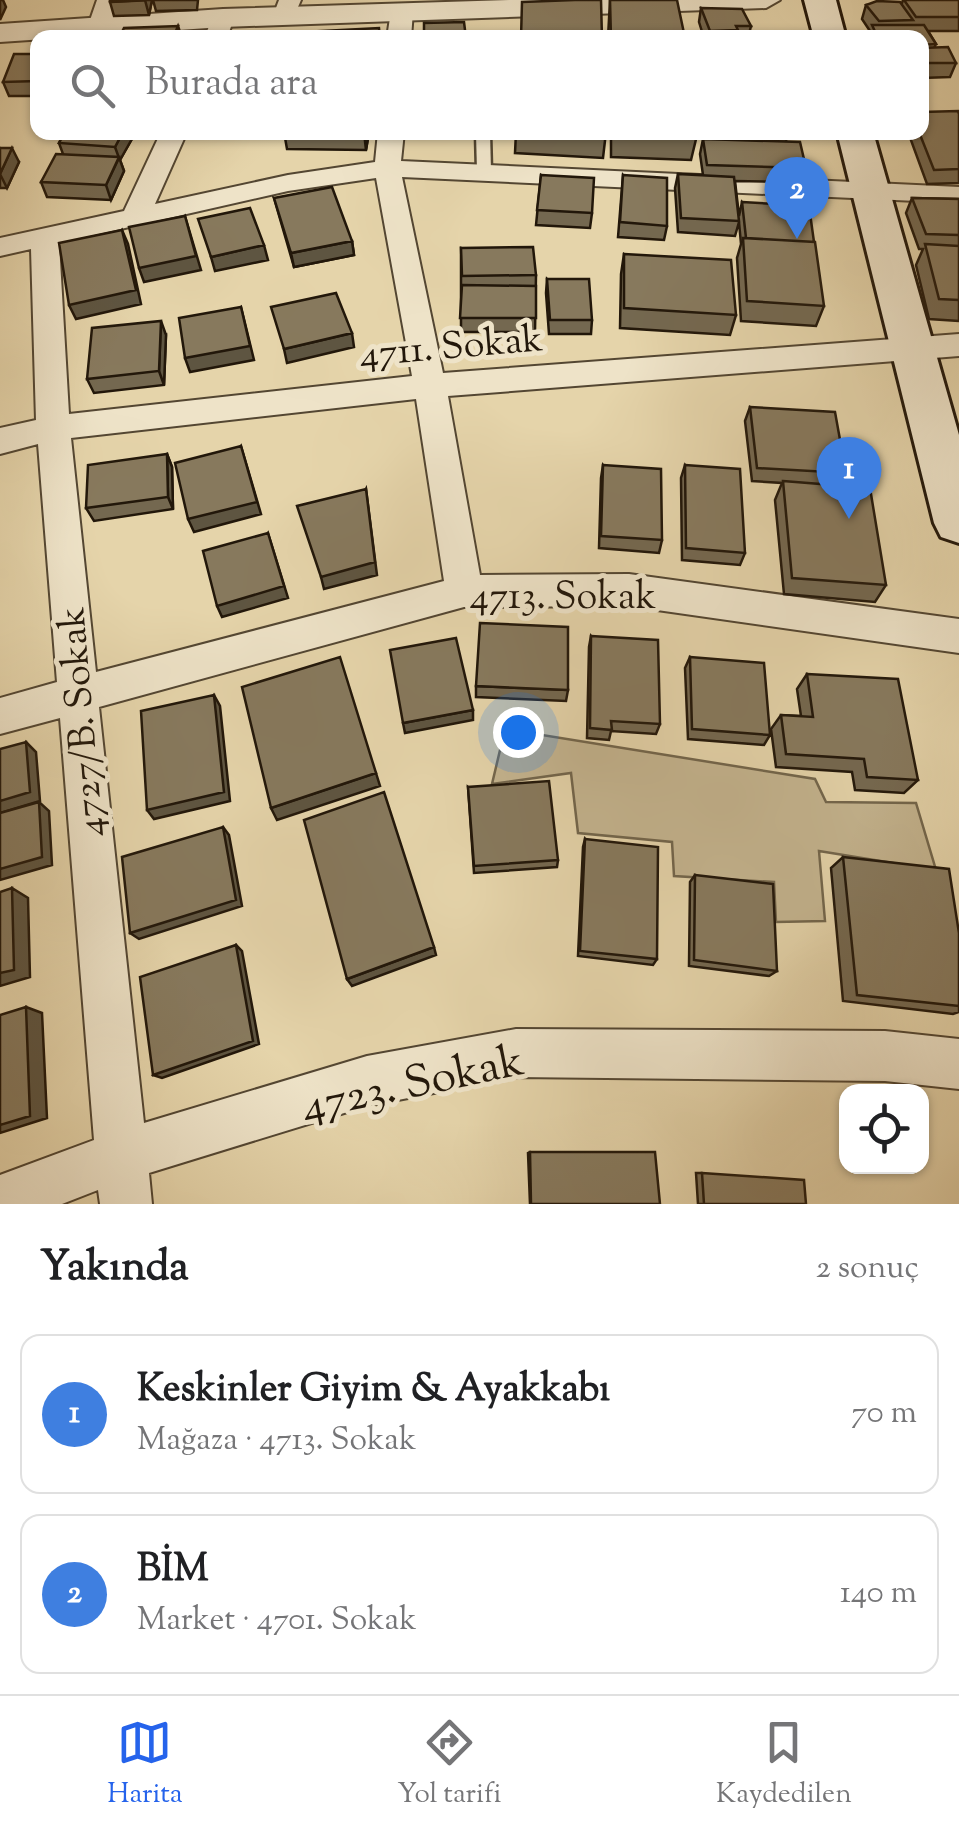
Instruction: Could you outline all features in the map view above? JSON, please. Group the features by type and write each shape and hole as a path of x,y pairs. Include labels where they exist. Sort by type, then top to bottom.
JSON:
{"main road":[{"path":"820,0 828,30"},
{"path":"857,140 959,523"}],"street":[{"path":"0,33 104,13 219,28 287,8 401,24 636,1 766,0"},
{"path":"134,220 170,140"},
{"path":"390,140 387,168 430,386 464,591"},
{"path":"0,247 288,183 387,168 959,195"},
{"name":"4727/B. Sokak","path":"45,240 53,428 123,1180"},
{"name":"4711. Sokak","path":"0,441 53,428 430,386 959,345"},
{"name":"4713. Sokak","path":"0,716 464,591 629,590 959,636"},
{"name":"4723. Sokak","path":"0,1201 123,1180 367,1081 516,1054 884,1056 959,1064"}],"lane":[{"path":"484,140 484,170"}],"shaded area":[{"path":"505,729 815,779 826,802 916,803 936,870 819,851 825,921 776,922 774,882 674,876 672,842 578,833 571,773 492,784"}],"building":[{"path":"601,0 602,30 521,30 522,2"},
{"path":"610,0 677,0 683,30 611,30"},
{"path":"904,0 959,0 959,17 916,17"},
{"path":"877,1 900,2 913,20 879,21 866,5"},
{"path":"701,8 742,9 751,26 736,26 738,30 710,30"},
{"path":"464,22 465,30 424,30 424,23"},
{"path":"872,25 924,25 927,30 874,30"},
{"path":"178,26 176,30 124,28"},
{"path":"948,47 956,63 929,63 929,48"},
{"path":"14,54 30,54 30,81 3,82"},
{"path":"958,111 959,169 934,170 922,140 929,140 929,112"},
{"path":"61,140 119,140 115,147 59,143"},
{"path":"703,140 735,140 800,142 806,168 707,165"},
{"path":"0,148 12,148 0,174"},
{"path":"56,154 119,157 106,185 41,182"},
{"path":"678,174 734,177 739,221 681,218"},
{"path":"541,175 594,178 592,213 537,210"},
{"path":"623,175 667,178 667,226 620,222"},
{"path":"332,187 352,241 291,253 274,198"},
{"path":"912,198 959,199 959,235 926,234"},
{"path":"742,202 809,206 814,242 746,238"},
{"path":"250,208 264,245 211,257 198,219"},
{"path":"185,216 196,256 139,268 129,227"},
{"path":"122,230 136,290 69,305 59,243"},
{"path":"743,238 815,242 824,306 747,301"},
{"path":"925,244 959,246 959,300 939,299"},
{"path":"533,247 536,275 462,276 461,248"},
{"path":"624,254 731,260 736,315 624,308"},
{"path":"547,279 589,279 592,320 550,320"},
{"path":"462,285 536,286 536,318 460,318"},
{"path":"336,293 352,333 284,349 271,307"},
{"path":"241,307 250,346 185,358 179,318"},
{"path":"161,321 159,371 87,379 92,328"},
{"path":"750,407 835,412 846,473 757,468"},
{"path":"241,446 257,502 188,519 175,463"},
{"path":"167,454 168,497 86,508 88,465"},
{"path":"603,465 661,469 662,540 601,536"},
{"path":"685,465 740,469 745,553 686,548"},
{"path":"783,481 870,488 886,585 792,578"},
{"path":"366,489 375,562 321,577 297,506"},
{"path":"268,533 284,586 217,606 203,551"},
{"path":"480,623 568,627 568,690 476,686"},
{"path":"591,636 658,640 660,724 611,721 612,730 590,728"},
{"path":"456,638 473,710 403,723 390,650"},
{"path":"340,657 376,773 271,808 242,687"},
{"path":"690,657 764,663 770,735 692,729"},
{"path":"807,674 898,679 918,780 867,777 864,759 786,754 781,715 813,717"},
{"path":"214,695 224,792 147,810 141,711"},
{"path":"26,742 30,792 0,801 0,749"},
{"path":"549,781 558,860 474,866 468,787"},
{"path":"384,792 434,947 347,979 304,820"},
{"path":"39,802 42,857 0,869 0,813"},
{"path":"223,827 236,900 130,933 122,857"},
{"path":"585,839 658,847 657,959 580,951"},
{"path":"843,857 949,869 959,933 959,1006 857,995"},
{"path":"695,875 773,884 777,971 694,960"},
{"path":"12,888 14,970 0,973 0,892"},
{"path":"236,945 253,1041 153,1075 140,977"},
{"path":"26,1007 30,1116 0,1125 0,1015"},
{"path":"530,1152 655,1152 660,1204 531,1204"},
{"path":"702,1173 804,1180 806,1204 704,1204"}],"place":[{"name":"BİM","path":"797,239"},
{"name":"Keskinler Giyim & Ayakkabı","path":"849,519"}]}
